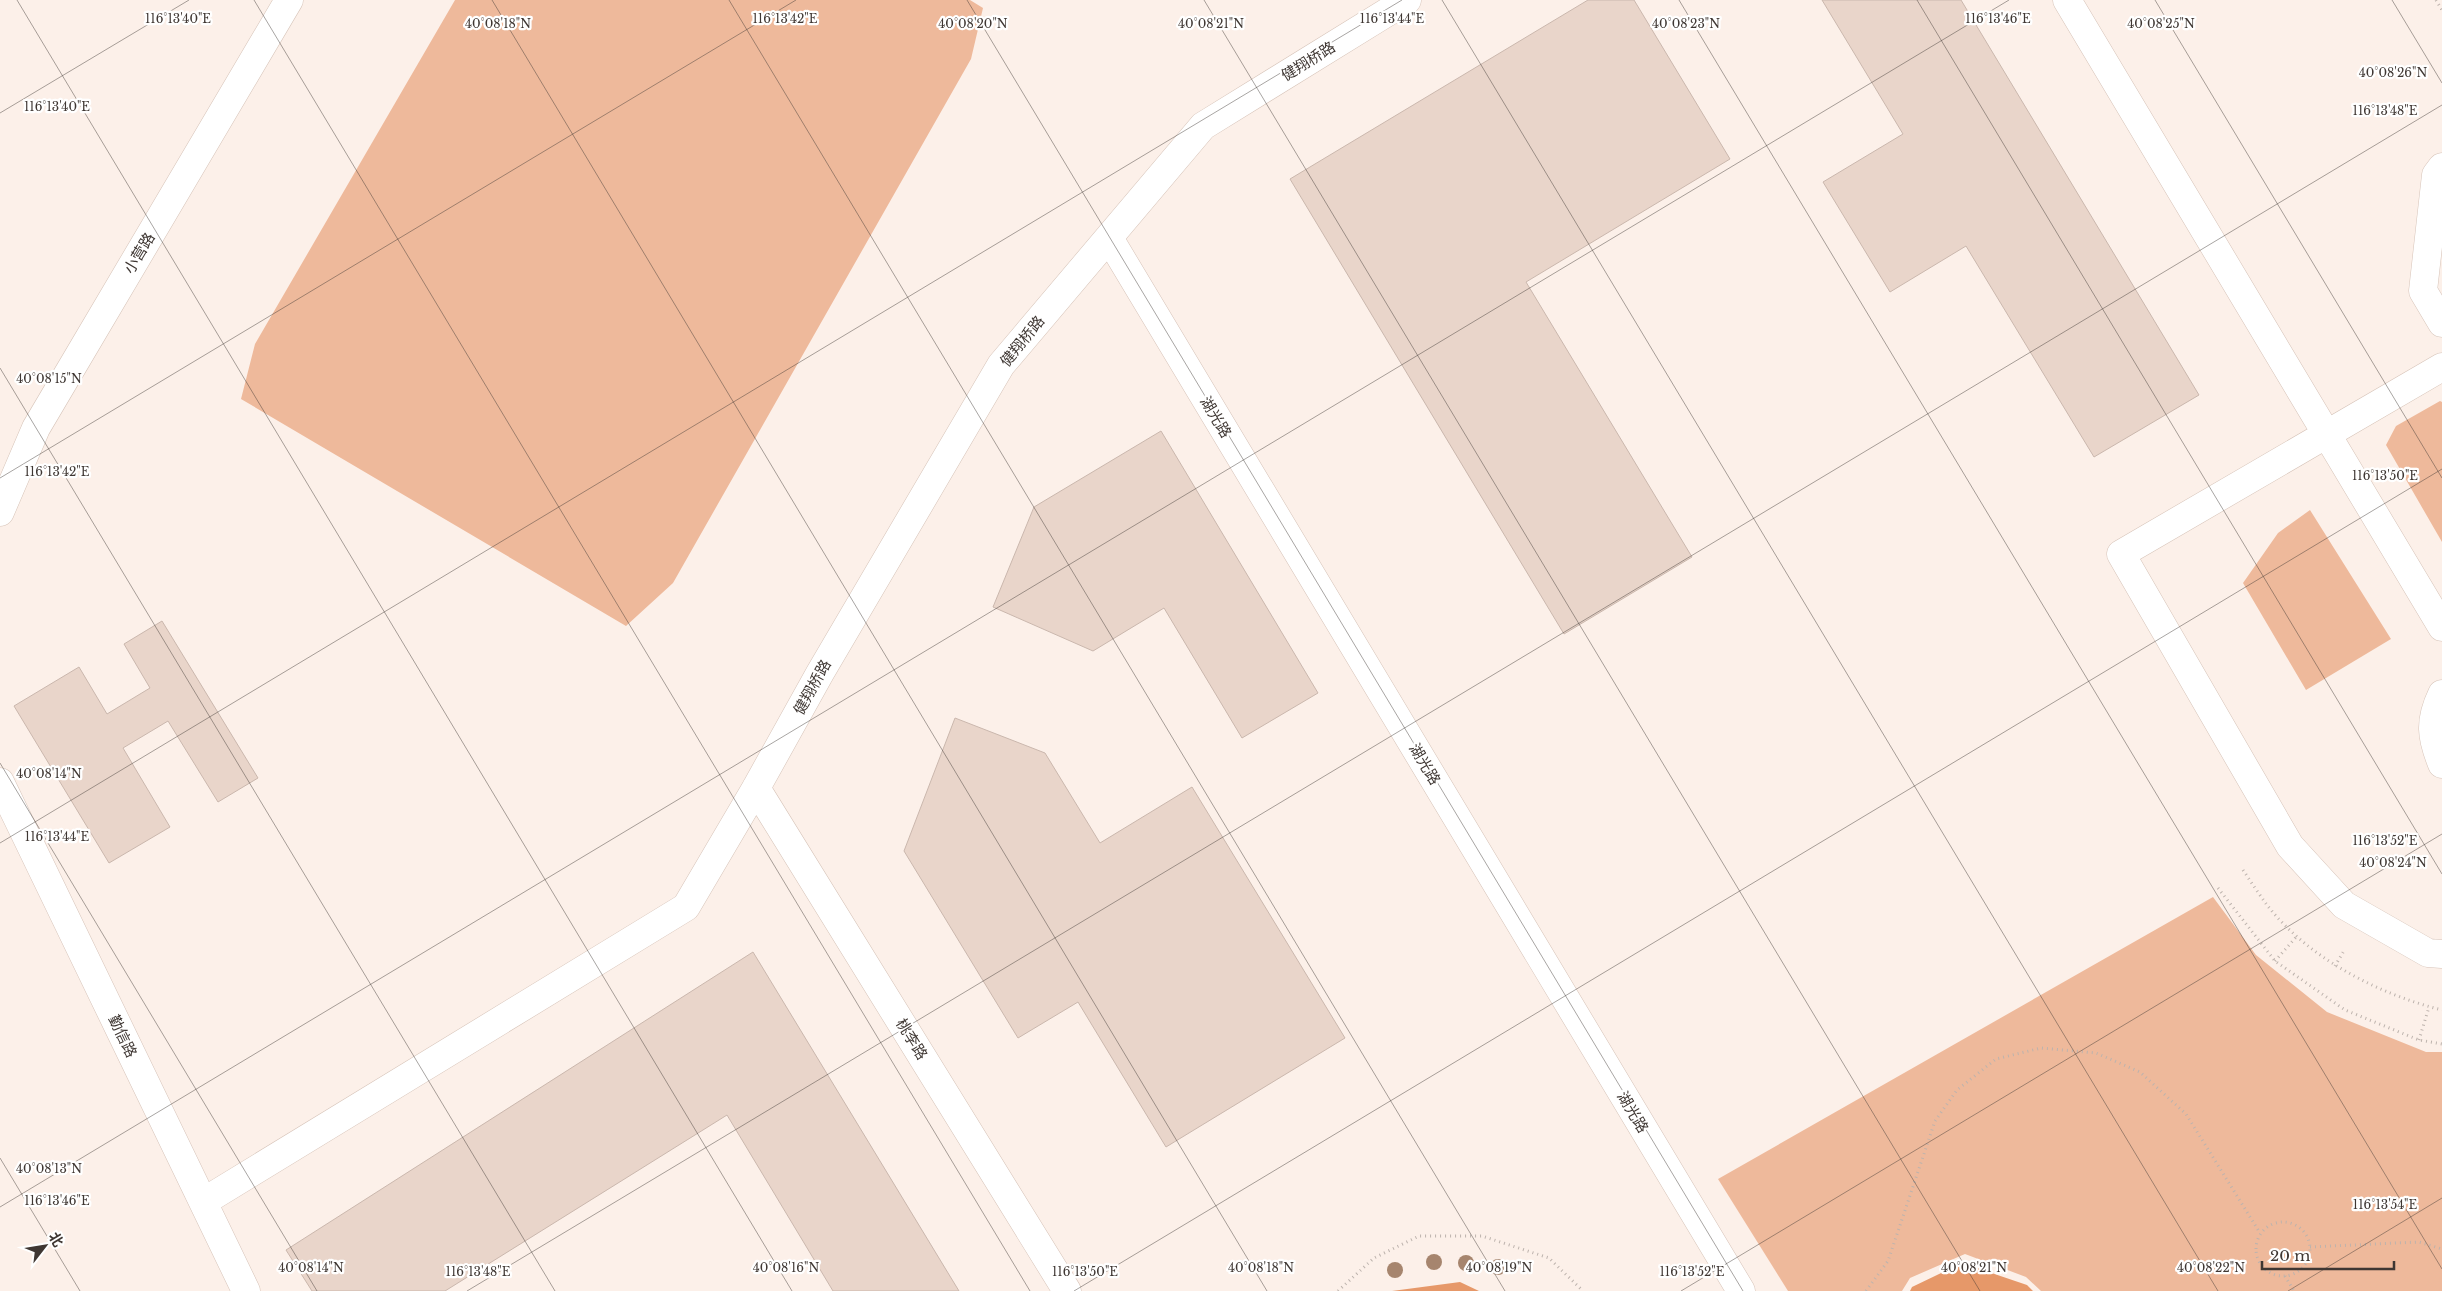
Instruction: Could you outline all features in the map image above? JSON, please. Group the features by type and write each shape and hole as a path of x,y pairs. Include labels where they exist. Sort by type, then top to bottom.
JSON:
{"street":[{"name":"小营路","path":"0,512 36,428 289,0"},
{"name":"健翔桥路","path":"204,1202 686,907 756,788 820,673 1001,365 1203,126 1407,0"},
{"path":"2067,0 2442,627"},
{"path":"2442,167 2436,175 2423,291 2442,323"},
{"name":"湖光路","path":"1109,238 1741,1291"},
{"path":"2442,367 2122,554 2290,846 2344,905 2428,953 2442,954"},
{"path":"2442,694 2434,711 2432,738 2442,764"},
{"name":"勤信路","path":"0,782 246,1291"},
{"name":"桃李路","path":"756,788 1067,1291"}],"path":[{"path":"2436,0 2442,10"},
{"path":"2243,870 2268,906 2298,935 2335,966 2376,988 2442,1010"},
{"path":"2218,888 2275,961 2345,1010 2419,1040 2442,1044"},
{"path":"2275,961 2298,935"},
{"path":"2419,1040 2429,1007"},
{"path":"1866,1291 1888,1261 1935,1121 1957,1090 1996,1059 2041,1048 2096,1053 2140,1072 2186,1114 2260,1233"},
{"path":"2286,1221 2300,1227 2309,1240 2310,1247 2310,1255 2304,1267 2292,1275 2278,1277 2265,1271 2257,1260 2255,1246 2260,1233 2272,1224 2286,1221"},
{"path":"1338,1291 1374,1258 1419,1236 1482,1236 1548,1258 1583,1291"},
{"path":"2310,1247 2419,1242 2442,1249"},
{"path":"2285,1276 2294,1291"}],"shaded area":[{"path":"455,0 970,0 983,8 971,59 673,583 626,626 241,399 255,344"},
{"path":"2440,401 2442,402 2442,542 2386,445 2396,426"},
{"path":"2310,510 2391,639 2306,690 2243,583 2278,533"},
{"path":"2213,897 2256,955 2327,1012 2426,1052 2442,1052 2442,1291 2041,1291 2026,1277 1965,1254 1910,1278 1902,1291 1788,1291 1718,1179"},
{"path":"1962,1263 2027,1285 2033,1291 1910,1291 1912,1287"},
{"path":"1460,1282 1479,1291 1392,1291"}],"building":[{"path":"1588,0 1634,0 1730,159 1526,282 1692,557 1564,634 1290,179"},
{"path":"1822,0 1961,0 2199,395 2094,457 1966,246 1890,292 1823,182 1903,134"},
{"path":"1161,431 1318,693 1242,738 1164,608 1093,651 993,607 1034,507"},
{"path":"162,621 258,778 218,802 168,721 123,748 170,827 109,863 14,706 79,667 107,714 150,688 124,644"},
{"path":"955,718 1045,753 1100,843 1192,787 1345,1038 1166,1147 1078,1002 1018,1038 904,851"},
{"path":"753,952 959,1291 833,1291 727,1115 445,1291 312,1291 286,1250"}]}
